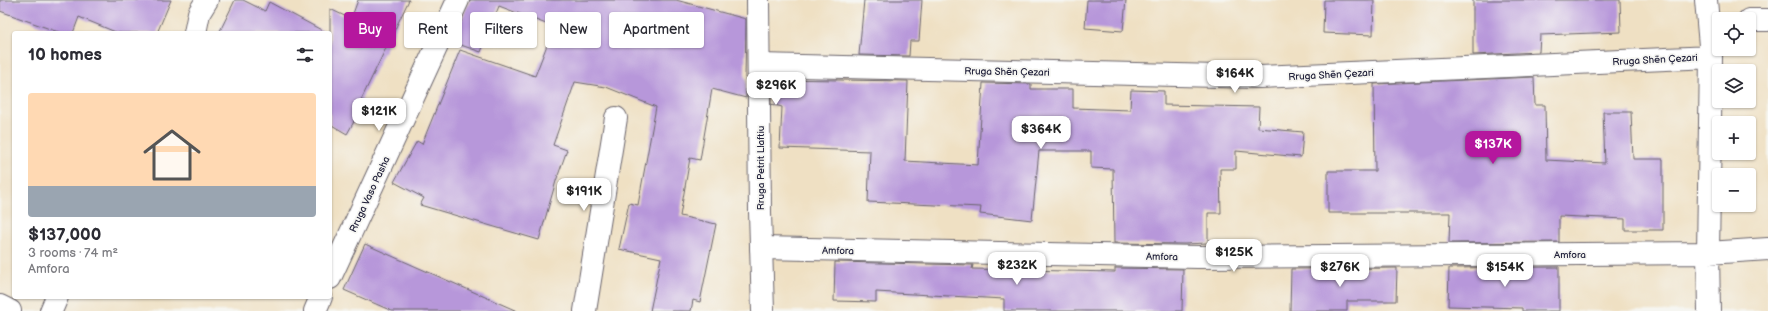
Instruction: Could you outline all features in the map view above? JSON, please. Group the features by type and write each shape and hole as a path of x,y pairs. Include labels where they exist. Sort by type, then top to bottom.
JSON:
{"street":[{"path":"195,31 199,13 207,0"},
{"name":"Rruga Vaso Pasha","path":"332,274 458,0"},
{"name":"Rruga Petrit Llaftiu","path":"758,0 761,248 764,311"},
{"path":"1706,0 1712,19"},
{"path":"1756,20 1768,20"},
{"path":"1709,311 1708,253 1712,40"},
{"name":"Rruga Shën Çezari","path":"759,65 1260,77 1711,57"},
{"path":"585,311 616,118"},
{"name":"Amfora","path":"761,248 1198,257 1708,253 1768,249"},
{"path":"51,311 56,299"},
{"path":"315,311 320,299"},
{"path":"0,306 10,311"}],"building":[{"path":"0,0 171,0 158,31 113,31 79,17 74,31 55,31 0,11"},
{"path":"235,0 243,0 265,11 269,2 323,31 220,31"},
{"path":"358,0 409,0 396,27 396,12 354,12"},
{"path":"470,0 676,0 746,19 746,98 712,89 700,160 690,158 680,216 716,224 700,302 693,300 691,311 650,311 661,258 619,249 629,203 638,205 656,107 606,87 575,82 553,145 567,150 556,181 539,240 420,205 424,198 394,182 417,141 422,144 460,50 535,76 546,48 601,48 601,12 545,12 545,24 537,21 537,12 515,12 499,6 497,12 470,12 470,48 483,48 481,52 462,45 462,19"},
{"path":"864,0 922,0 919,41 910,41 909,56 859,55"},
{"path":"1087,0 1126,0 1123,31 1085,28"},
{"path":"1324,0 1374,0 1373,35 1323,33"},
{"path":"1473,0 1620,0 1621,32 1540,35 1539,52 1473,55"},
{"path":"330,9 344,16 344,48 386,48 361,100 365,102 347,134 332,125 332,31 330,31"},
{"path":"1534,77 1535,105 1545,105 1546,160 1605,163 1603,112 1631,112 1633,159 1663,159 1663,230 1625,230 1625,219 1559,216 1559,242 1449,243 1450,213 1328,213 1328,171 1375,171 1374,84"},
{"path":"771,79 908,81 905,161 978,165 983,83 1031,84 1031,89 1073,89 1073,108 1130,110 1131,90 1164,91 1164,105 1259,107 1258,128 1303,132 1301,157 1236,151 1236,169 1220,169 1221,213 1208,213 1208,243 1114,243 1113,169 1091,168 1091,151 1039,151 1032,220 980,214 981,207 868,202 870,151 780,148 782,107 771,104"},
{"path":"365,244 517,311 392,311 344,290"},
{"path":"835,262 973,265 972,269 1115,272 1115,268 1183,269 1182,311 1004,311 1004,299 876,292 876,302 834,301"},
{"path":"1559,267 1559,311 1522,311 1522,308 1448,306 1449,268"},
{"path":"1397,268 1396,301 1347,301 1347,311 1290,311 1291,269"}]}
